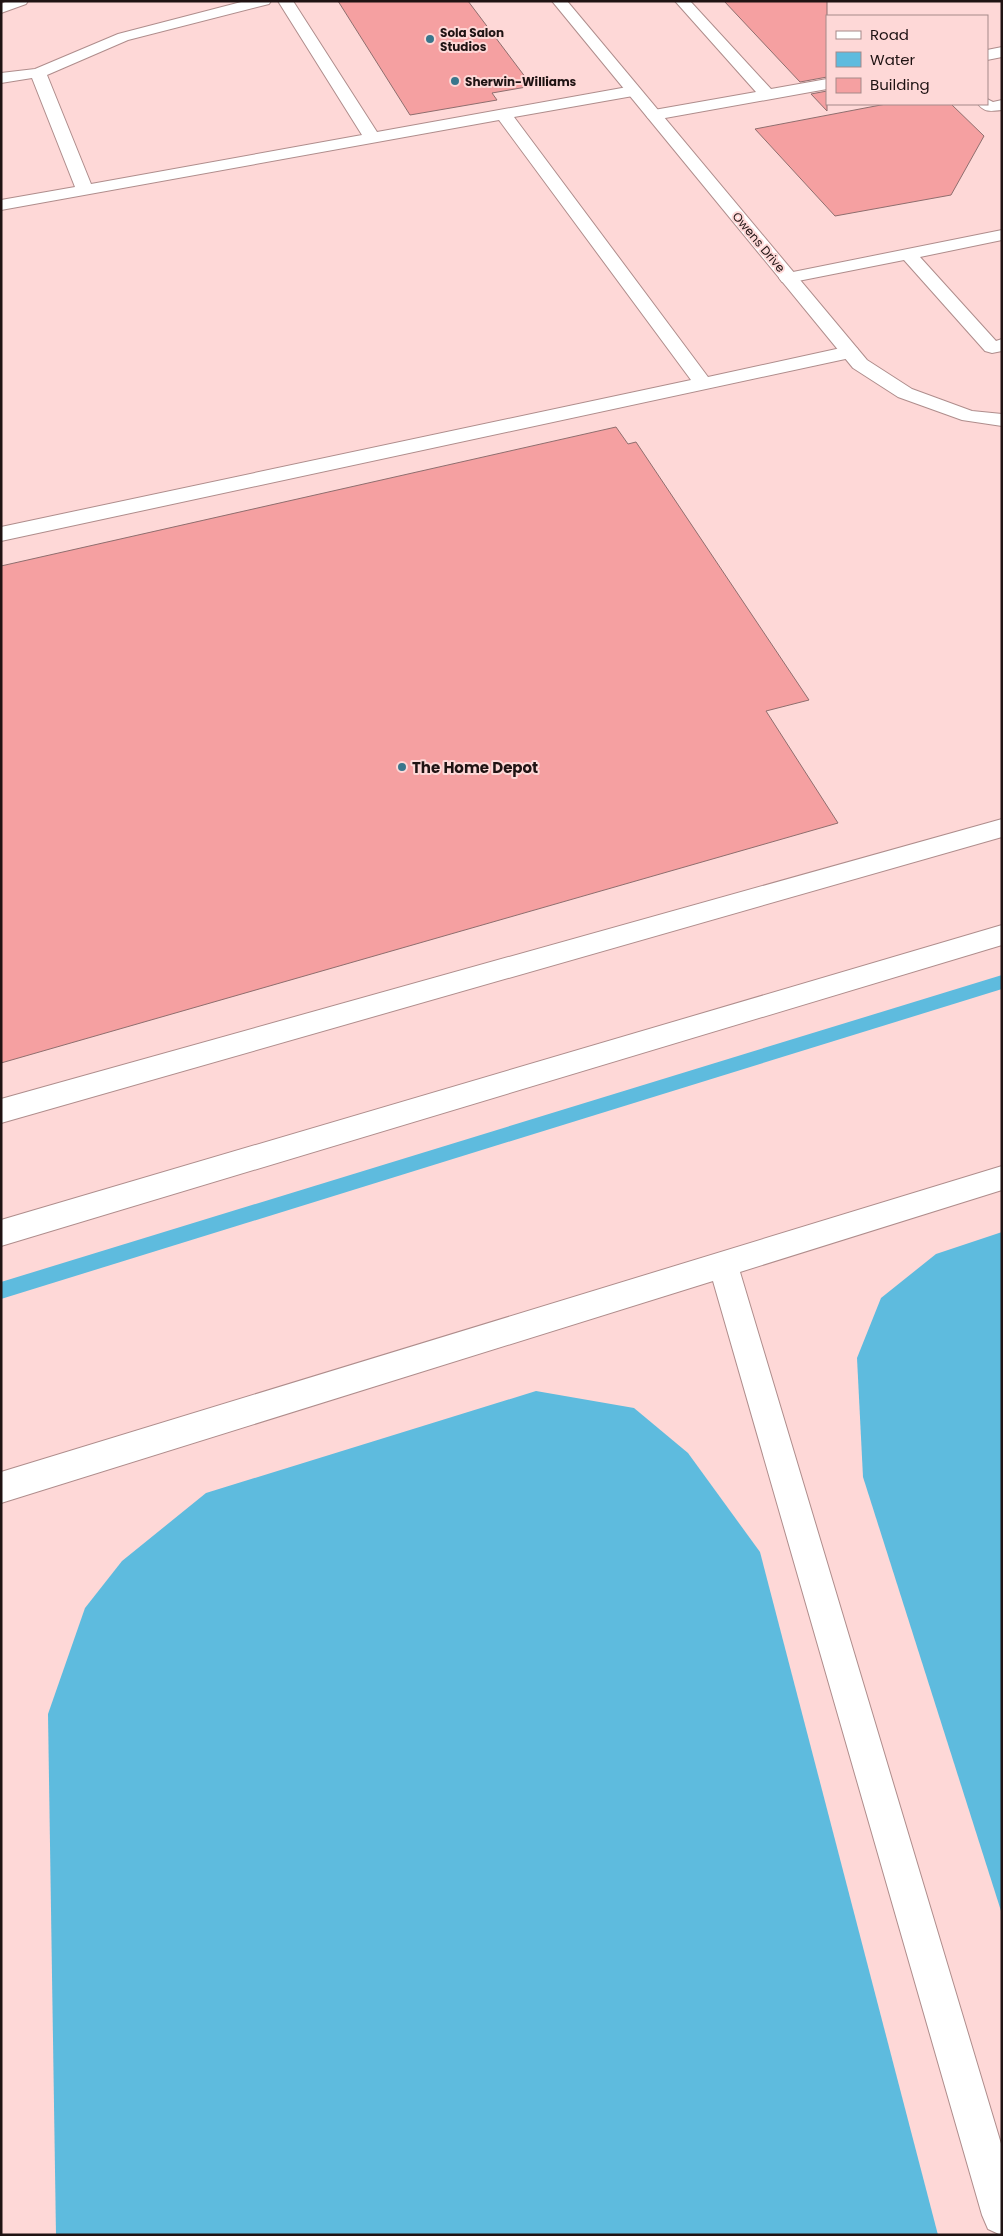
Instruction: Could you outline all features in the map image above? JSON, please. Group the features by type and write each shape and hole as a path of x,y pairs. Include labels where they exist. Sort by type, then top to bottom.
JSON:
{"street":[{"path":"1,9 21,1"},
{"path":"1,78 38,73 122,37 264,1"},
{"path":"285,1 372,138"},
{"name":"Owens Drive","path":"559,1 860,364 905,393 969,416 1002,420"},
{"path":"682,1 767,95"},
{"path":"988,55 1002,52"},
{"path":"38,73 85,190"},
{"path":"654,115 826,84"},
{"path":"1,205 633,91"},
{"path":"987,105 990,107 1002,105"},
{"path":"503,114 703,383"},
{"path":"788,278 1002,235"},
{"path":"908,254 992,347 1002,345"},
{"path":"1,534 850,352"},
{"path":"1,1111 1002,828"},
{"path":"1,1233 1002,934"},
{"path":"1,1488 1002,1178"},
{"path":"723,1264 1002,2215"}],"water":[{"path":"1002,1232 1002,1914 863,1477 857,1358 881,1298 936,1254"},
{"path":"536,1391 634,1408 688,1453 760,1552 938,2235 56,2235 48,1714 85,1608 122,1561 206,1493"}],"building":[{"path":"338,1 468,1 532,86 492,93 497,100 410,115"},
{"path":"724,1 827,1 826,77 800,82"},
{"path":"826,91 827,111 811,94"},
{"path":"881,105 952,105 984,136 951,195 835,216 755,129"},
{"name":"The Home Depot","path":"616,427 628,444 636,442 809,700 766,711 838,823 1,1063 1,566"}],"waterway":[{"path":"1,1291 1002,982"}],"place":[{"name":"Sola Salon Studios","path":"430,39"},
{"name":"Sherwin-Williams","path":"455,81"},
{"name":"The Home Depot","path":"402,767"}]}
